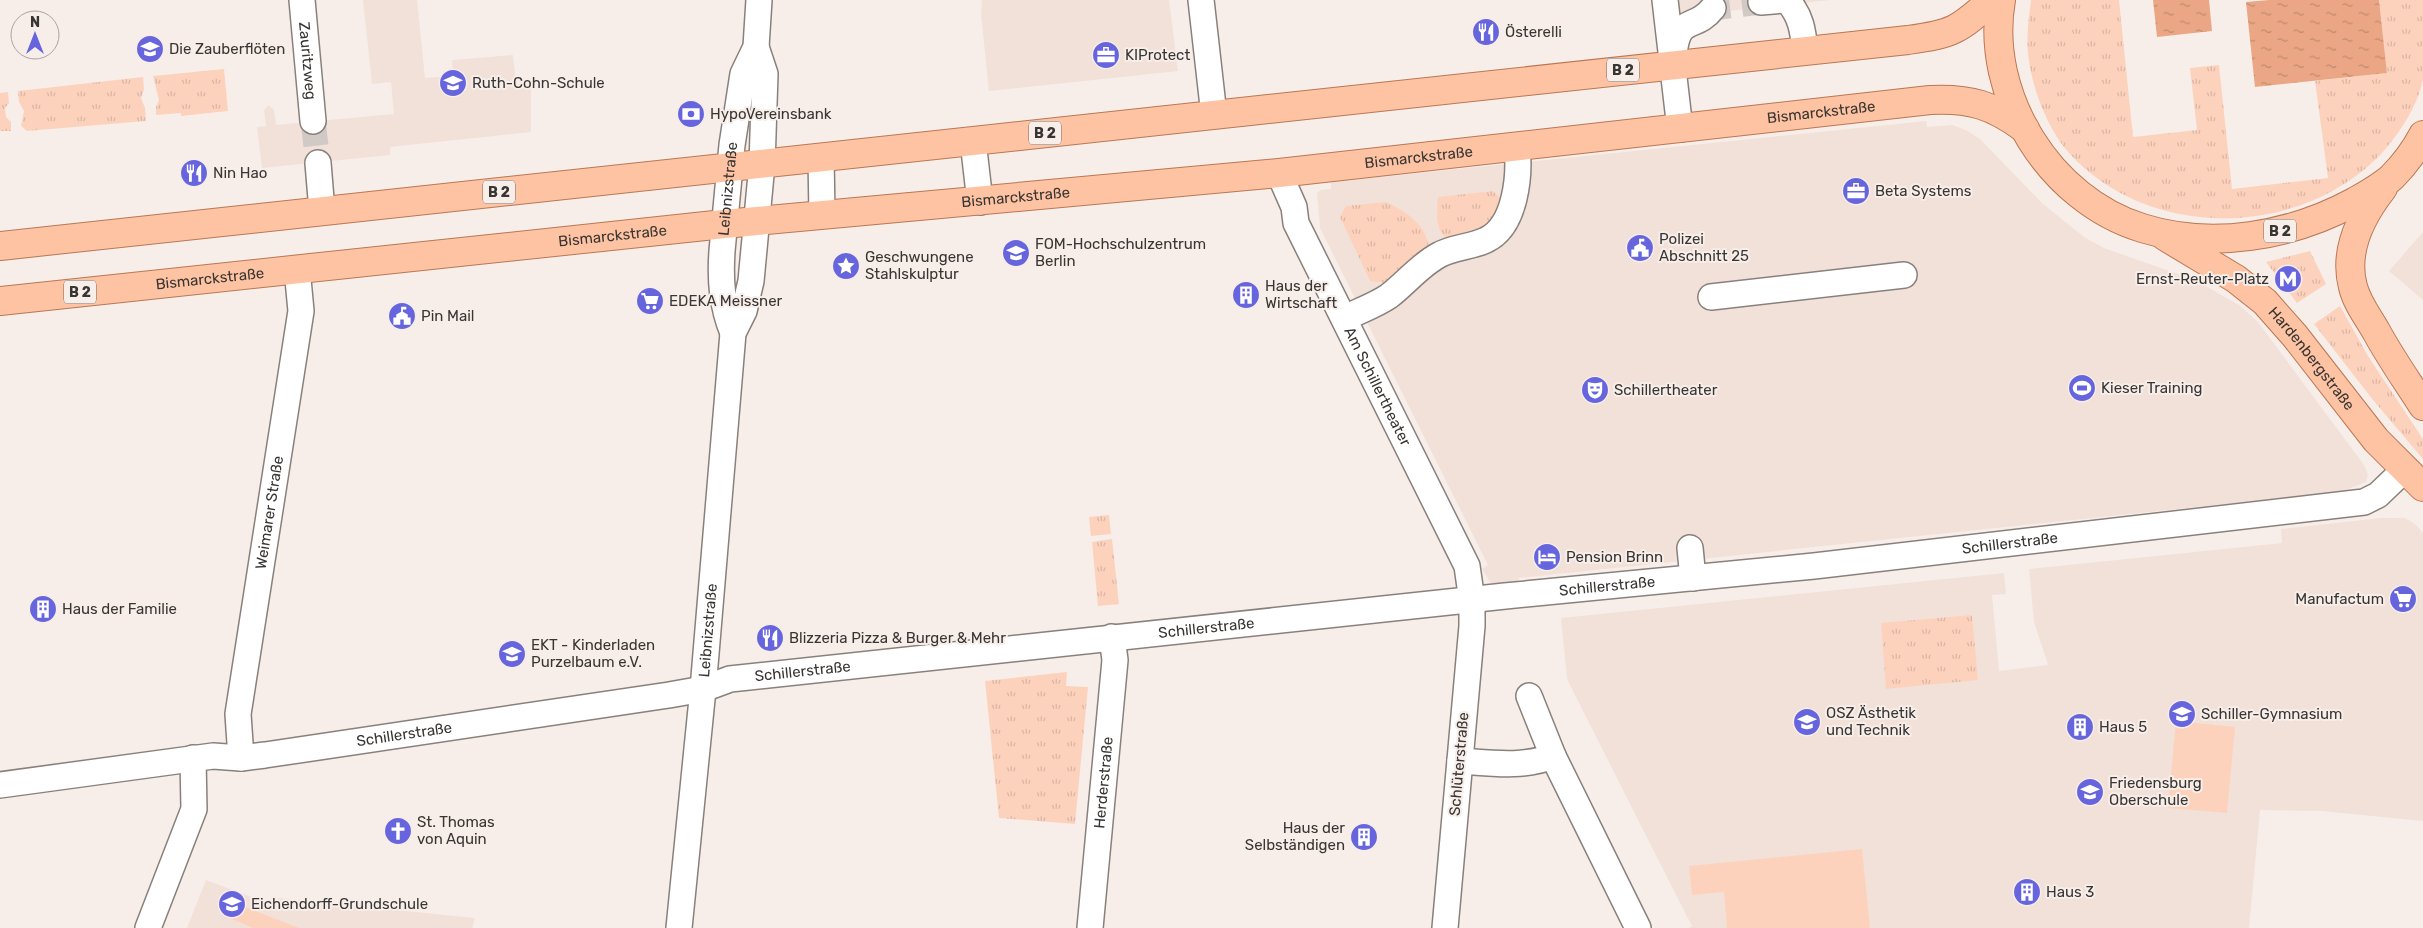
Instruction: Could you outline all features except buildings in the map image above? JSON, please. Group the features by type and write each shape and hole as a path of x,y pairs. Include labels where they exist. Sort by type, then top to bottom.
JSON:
{"main road":[{"name":"B 2","path":"0,246 1939,36 1956,30 1992,0"},
{"path":"2001,0 1998,34 2002,67 2014,108 2025,129"},
{"name":"Bismarckstraße","path":"0,300 822,214 980,202 1279,173 1946,99 1963,99 1985,105 2025,129"},
{"name":"B 2","path":"2025,129 2050,165 2080,194 2123,220 2159,232 2182,236 2228,238 2277,232 2303,225 2338,210 2390,178 2410,155 2423,134"},
{"path":"2390,178 2370,205 2360,223 2350,255 2351,279 2358,301 2423,406"},
{"name":"Hardenbergstraße","path":"2159,232 2236,279 2265,302 2295,336 2376,440 2414,479"}],"street":[{"name":"Zauritzweg","path":"302,0 313,121"},
{"name":"Leibnizstraße","path":"733,333 724,310 721,268 724,224 729,168 743,74 756,47 759,0"},
{"path":"1201,0 1214,115"},
{"path":"1665,0 1680,130"},
{"path":"1777,1 1797,12 1802,24 1805,51"},
{"path":"1672,65 1675,37 1679,30 1713,8"},
{"name":"Leibnizstraße","path":"679,928 703,689 733,333 744,311 751,281 762,164 765,74 756,47"},
{"path":"973,141 980,202"},
{"path":"1345,318 1388,296 1440,254 1487,240 1497,231 1511,212 1518,162 1517,147"},
{"path":"821,158 822,214"},
{"path":"318,163 322,211"},
{"name":"Am Schillertheater","path":"1279,173 1294,207 1296,223 1461,552 1467,566 1472,600"},
{"name":"Weimarer Straße","path":"241,758 238,714 301,311 297,269"},
{"path":"1711,296 1904,275"},
{"name":"Schillerstraße","path":"0,786 192,758 213,756 241,758 703,689 730,679 1472,600 1814,566 2364,502 2414,479"},
{"path":"1690,548 1693,578"},
{"name":"Schlüterstraße","path":"1444,928 1460,761 1472,600"},
{"name":"Herderstraße","path":"1090,928 1114,660 1112,638"},
{"path":"1529,696 1553,756 1638,928"},
{"path":"1460,761 1516,764 1536,763 1553,756"},
{"path":"148,928 194,809 192,758"}],"shaded area":[{"name":"Ruth-Cohn-Schule","path":"363,0 417,0 425,78 453,76 452,60 513,55 516,84 531,85 531,132 390,147 390,155 262,168 257,127 266,126 264,110 269,105 274,110 276,125 394,114 391,82 372,84"},
{"path":"982,0 1169,0 1178,71 989,91 981,14"},
{"path":"1670,0 1831,0 1672,17"},
{"path":"1926,121 1927,127 1952,125 1966,130 1980,139 2043,204 2084,237 2104,248 2195,280 2239,305 2258,322 2364,465 2368,475 2366,482 2340,492 1519,578 1517,584 1499,586 1490,582 1482,569 1488,565 1320,228 1317,193 1321,190 1331,189 1331,182"},
{"path":"2423,232 2423,300 2389,271"},
{"path":"2381,518 2405,518 2415,524 2423,533 2423,821 2321,811 2260,810 2249,928 1689,928 1692,926 1567,679 1561,618 2004,573 2006,594 1992,595 1999,671 2048,665 2034,622 2029,569 2282,543 2281,529"},
{"name":"Eichendorff-Grundschule","path":"206,880 275,906 278,898 475,918 472,928 187,928"}],"green space":[{"path":"2031,0 2119,0 2133,137 2197,130 2190,68 2219,65 2232,189 2328,178 2315,81 2387,73 2379,0 2423,0 2423,79 2417,99 2407,119 2394,138 2381,154 2347,182 2309,202 2267,214 2224,218 2181,214 2140,202 2102,182 2069,153 2061,143 2041,106 2030,66 2027,40"},
{"path":"224,69 228,111 181,116 181,113 156,115 156,107 159,100 153,76"},
{"path":"143,77 144,89 141,98 145,108 146,121 27,131 21,126 24,111 19,102 18,91"},
{"path":"8,92 9,103 5,108 6,117 11,122 11,131 0,131 0,93"},
{"path":"1493,191 1501,199 1495,223 1450,241 1441,233 1438,222 1438,197"},
{"path":"1386,202 1414,219 1427,238 1429,246 1425,254 1385,283 1370,281 1340,217 1346,206"},
{"path":"2310,251 2326,284 2297,303 2266,262"},
{"path":"2340,306 2368,356 2423,439 2423,459 2373,400 2314,324"},
{"path":"1109,515 1111,534 1091,536 1089,517"},
{"path":"1112,539 1119,604 1098,606 1092,542"},
{"path":"1972,615 1978,680 1886,689 1881,623"},
{"path":"1067,672 1066,686 1088,687 1075,824 999,818 985,681"},
{"path":"2176,721 2235,727 2227,813 2168,808"},
{"path":"1862,849 1870,928 1727,928 1724,892 1692,895 1689,866"},
{"path":"232,902 299,928 253,928 227,917"}],"water":[{"path":"2153,0 2209,0 2212,31 2157,37"},
{"path":"2269,0 2379,0 2387,73 2255,87 2246,2"}],"tunnel":[{"path":"1713,0 1713,8 1761,2"},
{"path":"313,121 318,163"}],"place":[{"name":"Österelli","path":"1486,32"},
{"name":"Die Zauberflöten","path":"150,49"},
{"name":"KIProtect","path":"1106,55"},
{"name":"Ruth-Cohn-Schule","path":"453,83"},
{"name":"HypoVereinsbank","path":"691,114"},
{"name":"Nin Hao","path":"194,173"},
{"name":"Beta Systems","path":"1856,191"},
{"name":"Polizei Abschnitt 25","path":"1640,248"},
{"name":"FOM-Hochschulzentrum Berlin","path":"1016,253"},
{"name":"Geschwungene Stahlskulptur","path":"846,266"},
{"name":"Ernst-Reuter-Platz","path":"2288,279"},
{"name":"Haus der Wirtschaft","path":"1246,295"},
{"name":"EDEKA Meissner","path":"650,301"},
{"name":"Pin Mail","path":"402,316"},
{"name":"Kieser Training","path":"2082,388"},
{"name":"Schillertheater","path":"1595,390"},
{"name":"Pension Brinn","path":"1547,557"},
{"name":"Manufactum","path":"2403,599"},
{"name":"Haus der Familie","path":"43,609"},
{"name":"Blizzeria Pizza & Burger & Mehr","path":"770,638"},
{"name":"EKT - Kinderladen Purzelbaum e.V.","path":"512,654"},
{"name":"Schiller-Gymnasium","path":"2182,714"},
{"name":"OSZ Ästhetik und Technik","path":"1807,722"},
{"name":"Haus 5","path":"2080,727"},
{"name":"Friedensburg Oberschule","path":"2090,792"},
{"name":"St. Thomas von Aquin","path":"398,831"},
{"name":"Haus der Selbständigen","path":"1364,837"},
{"name":"Haus 3","path":"2027,892"},
{"name":"Eichendorff-Grundschule","path":"232,904"}]}
